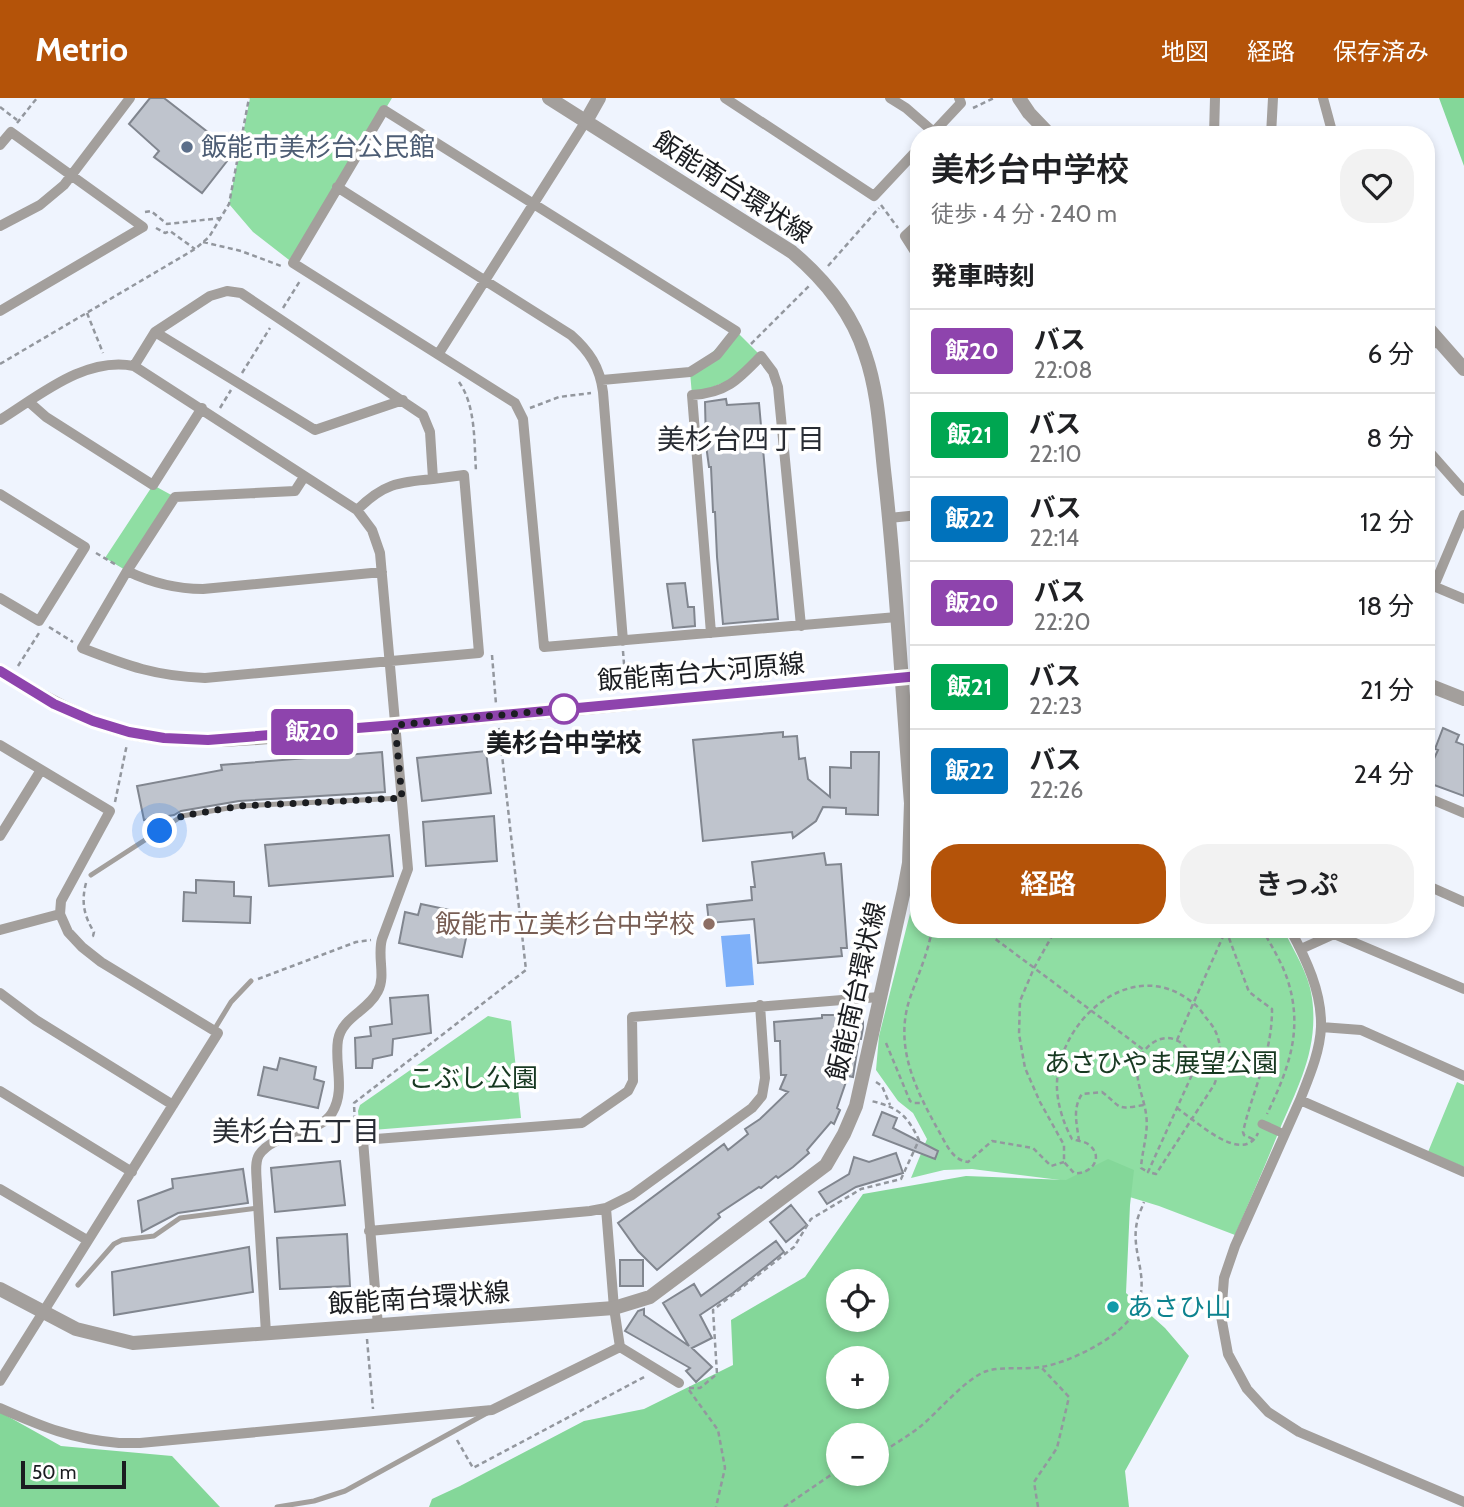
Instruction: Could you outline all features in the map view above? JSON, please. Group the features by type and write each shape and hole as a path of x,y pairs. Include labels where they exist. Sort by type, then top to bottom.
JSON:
{"street":[{"path":"0,226 40,205 72,175 130,98"},
{"name":"飯能南台環状線","path":"549,98 792,252 818,276 851,320 865,351 874,384 889,518 910,790"},
{"path":"439,354 599,98"},
{"path":"725,98 874,196 910,158"},
{"path":"890,98 924,126"},
{"path":"941,126 961,103 959,98"},
{"path":"1019,98 1041,126"},
{"path":"1214,126 1215,98"},
{"path":"1271,126 1273,98"},
{"path":"1323,98 1331,126"},
{"path":"602,386 690,372 717,355 736,331 384,110 293,263 515,403 523,419 544,647 897,617"},
{"path":"0,145 11,132 142,227 0,311"},
{"path":"337,187 571,335 586,349 602,386 622,641"},
{"path":"910,231 905,236 910,244"},
{"path":"134,366 155,332 210,296 227,291 241,293 423,415 430,432 433,479"},
{"path":"155,332 315,430 403,400"},
{"path":"1435,336 1464,369"},
{"path":"712,633 692,395 724,390 761,356 773,372 778,387 801,626"},
{"path":"0,420 63,380 107,366 134,366 357,510 372,530 380,553 408,869 379,947 382,982 377,994 341,1031 338,1041 340,1095 331,1115 325,1121 276,1142 259,1155 258,1208 266,1333"},
{"path":"29,402 46,417 153,485 202,408"},
{"path":"1435,458 1464,491"},
{"path":"304,477 295,491 176,497 127,571 82,648 130,667 169,676 205,677 390,663 479,653 464,475 401,482 385,487 357,510"},
{"path":"0,494 85,547 38,621 0,597"},
{"path":"1435,574 1464,514"},
{"path":"889,518 910,517"},
{"path":"127,571 159,584 203,589 382,572"},
{"path":"1435,586 1464,599"},
{"name":"飯能南台大河原線","path":"6,674 54,704 93,721 129,732 164,738 208,740 910,677"},
{"path":"1435,688 1464,699"},
{"path":"0,745 110,811 61,901 60,914 75,939 101,962 218,1033 0,1381"},
{"path":"0,836 41,770"},
{"path":"1435,801 1464,813"},
{"name":"飯能南台環状線","path":"0,1289 76,1329 133,1343 614,1308 650,1297 825,1165 844,1135 858,1097 904,890 910,838"},
{"path":"1435,889 1464,902"},
{"path":"0,930 60,914"},
{"path":"1295,938 1315,982 1321,1027 1314,1063 1300,1100 1235,1246 1224,1278 1221,1316 1228,1353 1247,1389 1268,1412 1299,1432 1464,1502"},
{"path":"1301,949 1325,938"},
{"path":"1343,938 1464,989"},
{"path":"0,993 26,1014 173,1105"},
{"path":"372,1326 363,1140 582,1123 628,1091 633,1081 632,1017 879,997"},
{"path":"369,1231 606,1208 632,1195 752,1108 762,1096 765,1078 760,1005"},
{"path":"1321,1027 1361,1030 1464,1076"},
{"path":"0,1091 132,1172"},
{"path":"1300,1100 1464,1172"},
{"path":"1262,1124 1284,1134"},
{"path":"0,1189 87,1240"},
{"path":"606,1208 620,1347"},
{"path":"620,1347 679,1383"},
{"path":"0,1408 55,1432 92,1441 119,1443 375,1422 492,1410 620,1347"}],"lane":[{"path":"92,875 182,816 240,806 402,798"},
{"path":"214,1030 231,1002 251,981"},
{"path":"78,1285 114,1244 122,1240 154,1236 180,1218 258,1208"},
{"path":"277,1507 314,1501 345,1491 492,1410"}],"path":[{"path":"11,132 37,98"},
{"path":"0,364 195,249 209,237 229,204 250,98"},
{"path":"0,107 19,121"},
{"path":"874,196 905,236"},
{"path":"751,344 818,276 881,205"},
{"path":"140,213 151,211 167,224 221,218"},
{"path":"142,227 148,222 165,233 170,231 174,223"},
{"path":"170,231 195,249"},
{"path":"203,242 242,251 282,267"},
{"path":"214,417 302,278"},
{"path":"87,313 107,366"},
{"path":"736,331 761,356"},
{"path":"520,412 559,397 602,386"},
{"path":"85,547 127,571"},
{"path":"6,674 44,624 82,648"},
{"path":"622,641 627,703"},
{"path":"355,1129 354,1103 526,970 497,716"},
{"path":"110,811 118,799 129,732"},
{"path":"85,935 90,937 94,932 84,910 83,898 92,875"},
{"path":"929,938 908,1005 906,1054 910,1073 923,1103 951,1152 963,1161 971,1161 992,1141 1033,1148 1051,1166 1064,1162"},
{"path":"994,938 1143,1050"},
{"path":"1051,938 1020,1001 1019,1034 1025,1068 1063,1145 1064,1162 1074,1173 1082,1174 1091,1169 1096,1162 1095,1151 1087,1143 1072,1139 1065,1127 1056,1083 1062,1054 1069,1038 1090,1010 1125,990 1147,986 1167,989 1194,1003 1213,1026 1221,1057 1214,1085 1156,1174 1148,1172 1141,1168 1146,1135 1144,1105 1137,1072 1143,1050 1150,1043 1162,1039 1177,1040 1189,1051 1195,1068 1148,1172"},
{"path":"1177,1040 1222,938"},
{"path":"1229,938 1249,992 1272,1009 1272,1034 1267,1057 1243,1132 1255,1140"},
{"path":"1177,1108 1234,1146 1255,1140 1285,1076 1296,1026 1287,977 1267,938"},
{"path":"251,981 356,942"},
{"path":"870,1038 885,1040 910,1101 923,1103"},
{"path":"862,1079 882,1086 890,1105"},
{"path":"1079,1141 1076,1103 1082,1094 1102,1092 1113,1104 1124,1108 1144,1105"},
{"path":"716,1507 725,1468 718,1430 687,1388 700,1388 717,1374 713,1310 794,1247 811,1219 861,1189 901,1179 919,1140 909,1120 890,1105 858,1097"},
{"path":"1063,1145 1072,1139"},
{"path":"889,1448 920,1427 961,1389 986,1371 1041,1367 1069,1359 1121,1328 1134,1314 1142,1295 1136,1223 1144,1202"},
{"path":"372,1326 375,1422"},
{"path":"1038,1507 1034,1482 1057,1448 1069,1397 1041,1367"},
{"path":"453,1432 473,1468 658,1370"},
{"path":"784,1507 826,1478"}],"green space":[{"path":"250,98 392,98 293,263 253,232 229,204"},
{"path":"1439,98 1464,98 1464,166"},
{"path":"736,331 761,356 743,375 692,395 690,372"},
{"path":"153,485 175,497 127,571 105,558"},
{"name":"あさひやま展望公園","path":"910,914 910,938 1288,938 1308,980 1312,998 1310,1051 1300,1083 1235,1235 1159,1206 1084,1183 972,1169 944,1170 911,1178 927,1139 913,1113 898,1101 876,1070 879,1036"},
{"name":"こぶし公園","path":"488,1016 511,1021 521,1118 360,1131 360,1105"},
{"path":"1457,1082 1464,1085 1464,1167 1428,1152"},
{"path":"1108,1159 1134,1170 1126,1293 1165,1328 1189,1356 1125,1471 1129,1507 429,1507 432,1499 584,1421 644,1409 733,1365 731,1320 805,1277 863,1194 966,1176 1066,1180"},
{"path":"0,1412 61,1446 172,1456 220,1507 0,1507"}],"water":[{"path":"750,934 754,985 726,987 721,936"}],"building":[{"name":"飯能市美杉台公民館","path":"150,98 164,98 218,140 215,144 231,156 202,193 154,157 159,151 129,124"},
{"path":"726,399 727,405 759,403 778,619 723,624 711,467 706,445 705,402"},
{"path":"685,583 688,607 694,607 695,626 673,628 667,584"},
{"path":"1443,728 1459,735 1456,742 1464,745 1464,796 1435,785 1435,756 1438,750 1435,749"},
{"path":"783,732 783,737 797,736 799,759 805,758 808,779 830,797 830,767 851,768 851,752 879,752 878,815 846,814 846,808 823,807 816,821 793,838 792,832 703,841 693,740"},
{"path":"486,751 491,793 422,801 417,758"},
{"path":"382,752 385,792 239,801 144,820 137,786 222,770 221,765"},
{"path":"494,816 497,861 426,866 423,822"},
{"path":"389,835 393,876 269,886 265,845"},
{"path":"824,853 826,865 841,864 847,948 841,948 842,956 758,963 754,919 709,923 707,905 752,900 751,887 755,887 752,862"},
{"path":"196,880 234,882 234,896 251,897 250,923 183,921 184,892 196,893"},
{"path":"421,904 459,912 457,922 469,924 462,957 399,943 405,912 418,915"},
{"path":"428,995 431,1033 393,1039 392,1055 373,1059 372,1068 356,1068 355,1038 371,1036 370,1027 392,1024 390,998"},
{"path":"822,1015 863,1015 853,1077 848,1076 834,1124 831,1122 807,1150 809,1153 793,1167 718,1214 720,1217 657,1270 638,1251 618,1223 724,1144 728,1150 748,1134 745,1129 760,1119 788,1092 780,1089 786,1075 781,1075 780,1041 775,1041 774,1022 822,1018"},
{"path":"280,1058 316,1067 314,1079 324,1082 318,1108 258,1095 264,1067 277,1070"},
{"path":"882,1112 897,1118 893,1128 938,1151 935,1159 873,1135"},
{"path":"896,1153 903,1173 856,1187 827,1204 819,1192 849,1174 854,1157 869,1162"},
{"path":"340,1161 345,1205 275,1212 271,1168"},
{"path":"243,1169 248,1203 178,1213 142,1232 138,1201 173,1188 172,1179"},
{"path":"791,1205 807,1225 786,1242 770,1222"},
{"path":"347,1234 350,1286 280,1289 277,1238"},
{"path":"776,1241 784,1252 733,1293 700,1315 712,1338 692,1348 712,1367 696,1382 686,1371 690,1368 625,1331 638,1311 644,1309 644,1315 689,1346 663,1303 694,1284 701,1296"},
{"path":"249,1247 253,1292 114,1315 112,1272"},
{"path":"620,1260 643,1260 643,1286 620,1286"}],"bus line":[{"name":"飯20","path":"0,671 54,704 93,721 129,732 164,738 208,740 910,677"}],"place":[{"name":"飯能市美杉台公民館","path":"187,147"},
{"name":"美杉台中学校","path":"564,709"},
{"name":"飯能市立美杉台中学校","path":"709,924"},
{"name":"あさひ山","path":"1113,1307"}],"district":[{"name":"美杉台四丁目","path":"741,439"},
{"name":"美杉台五丁目","path":"296,1131"}],"route":[{"path":"160,831 182,816 240,806 402,798 395,725 575,708 564,709"}]}
